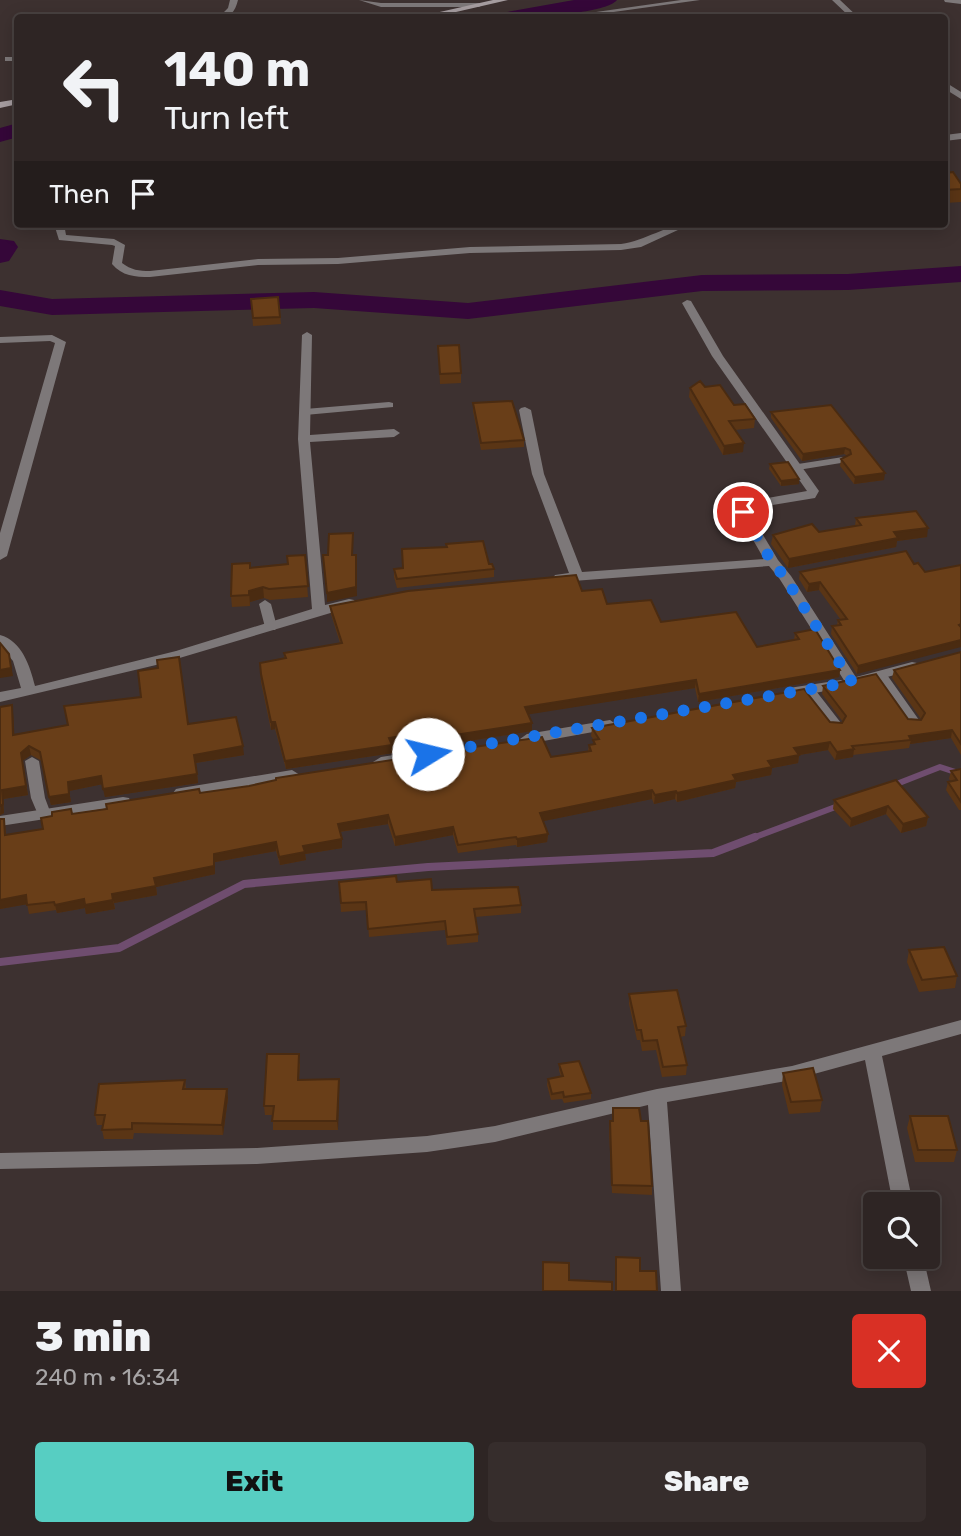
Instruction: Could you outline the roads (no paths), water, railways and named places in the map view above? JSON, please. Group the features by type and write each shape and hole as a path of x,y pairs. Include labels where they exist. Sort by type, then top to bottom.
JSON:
{"main road":[{"path":"435,14 504,0"}],"street":[{"path":"836,0 852,14"},
{"path":"948,0 961,2"},
{"path":"60,228 62,238 114,242 120,245 117,264 120,268 139,274 258,262 338,261 470,250 621,247 636,245 676,228"},
{"path":"687,303 718,356 813,491 811,495 750,505 743,512 772,562 790,575 852,682"},
{"path":"307,335 304,439 319,610"},
{"path":"0,340 52,338 61,342 0,556"},
{"path":"525,410 538,474 577,576"},
{"path":"304,439 394,433"},
{"path":"550,579 772,562"},
{"path":"0,697 157,661 319,610 368,600"},
{"path":"0,639 13,647 20,657 29,691"},
{"path":"767,697 852,682 934,660"},
{"path":"880,675 914,723"},
{"path":"808,690 836,726"},
{"path":"511,742 619,723"},
{"path":"360,765 470,748"},
{"path":"168,795 305,774"},
{"path":"0,821 140,799"},
{"path":"0,1161 257,1156 427,1144 495,1134 657,1097 792,1073 961,1027"},
{"path":"872,1052 901,1192"},
{"path":"657,1097 671,1291"},
{"path":"916,1269 920,1291"}],"lane":[{"path":"362,0 381,5 479,5"},
{"path":"599,12 697,0"},
{"path":"305,412 388,405"},
{"path":"798,467 843,460"},
{"path":"265,604 271,627"},
{"path":"32,761 38,798 44,814"}],"waterway":[{"path":"529,14 607,0"},
{"path":"0,135 14,131"},
{"path":"0,247 5,247 0,255"},
{"path":"0,298 52,307 314,300 468,311 702,283 848,282 961,274"},
{"path":"894,785 940,767 961,774"},
{"path":"750,839 838,806"},
{"path":"0,962 119,948 244,884 428,867 713,853 755,837"}]}
